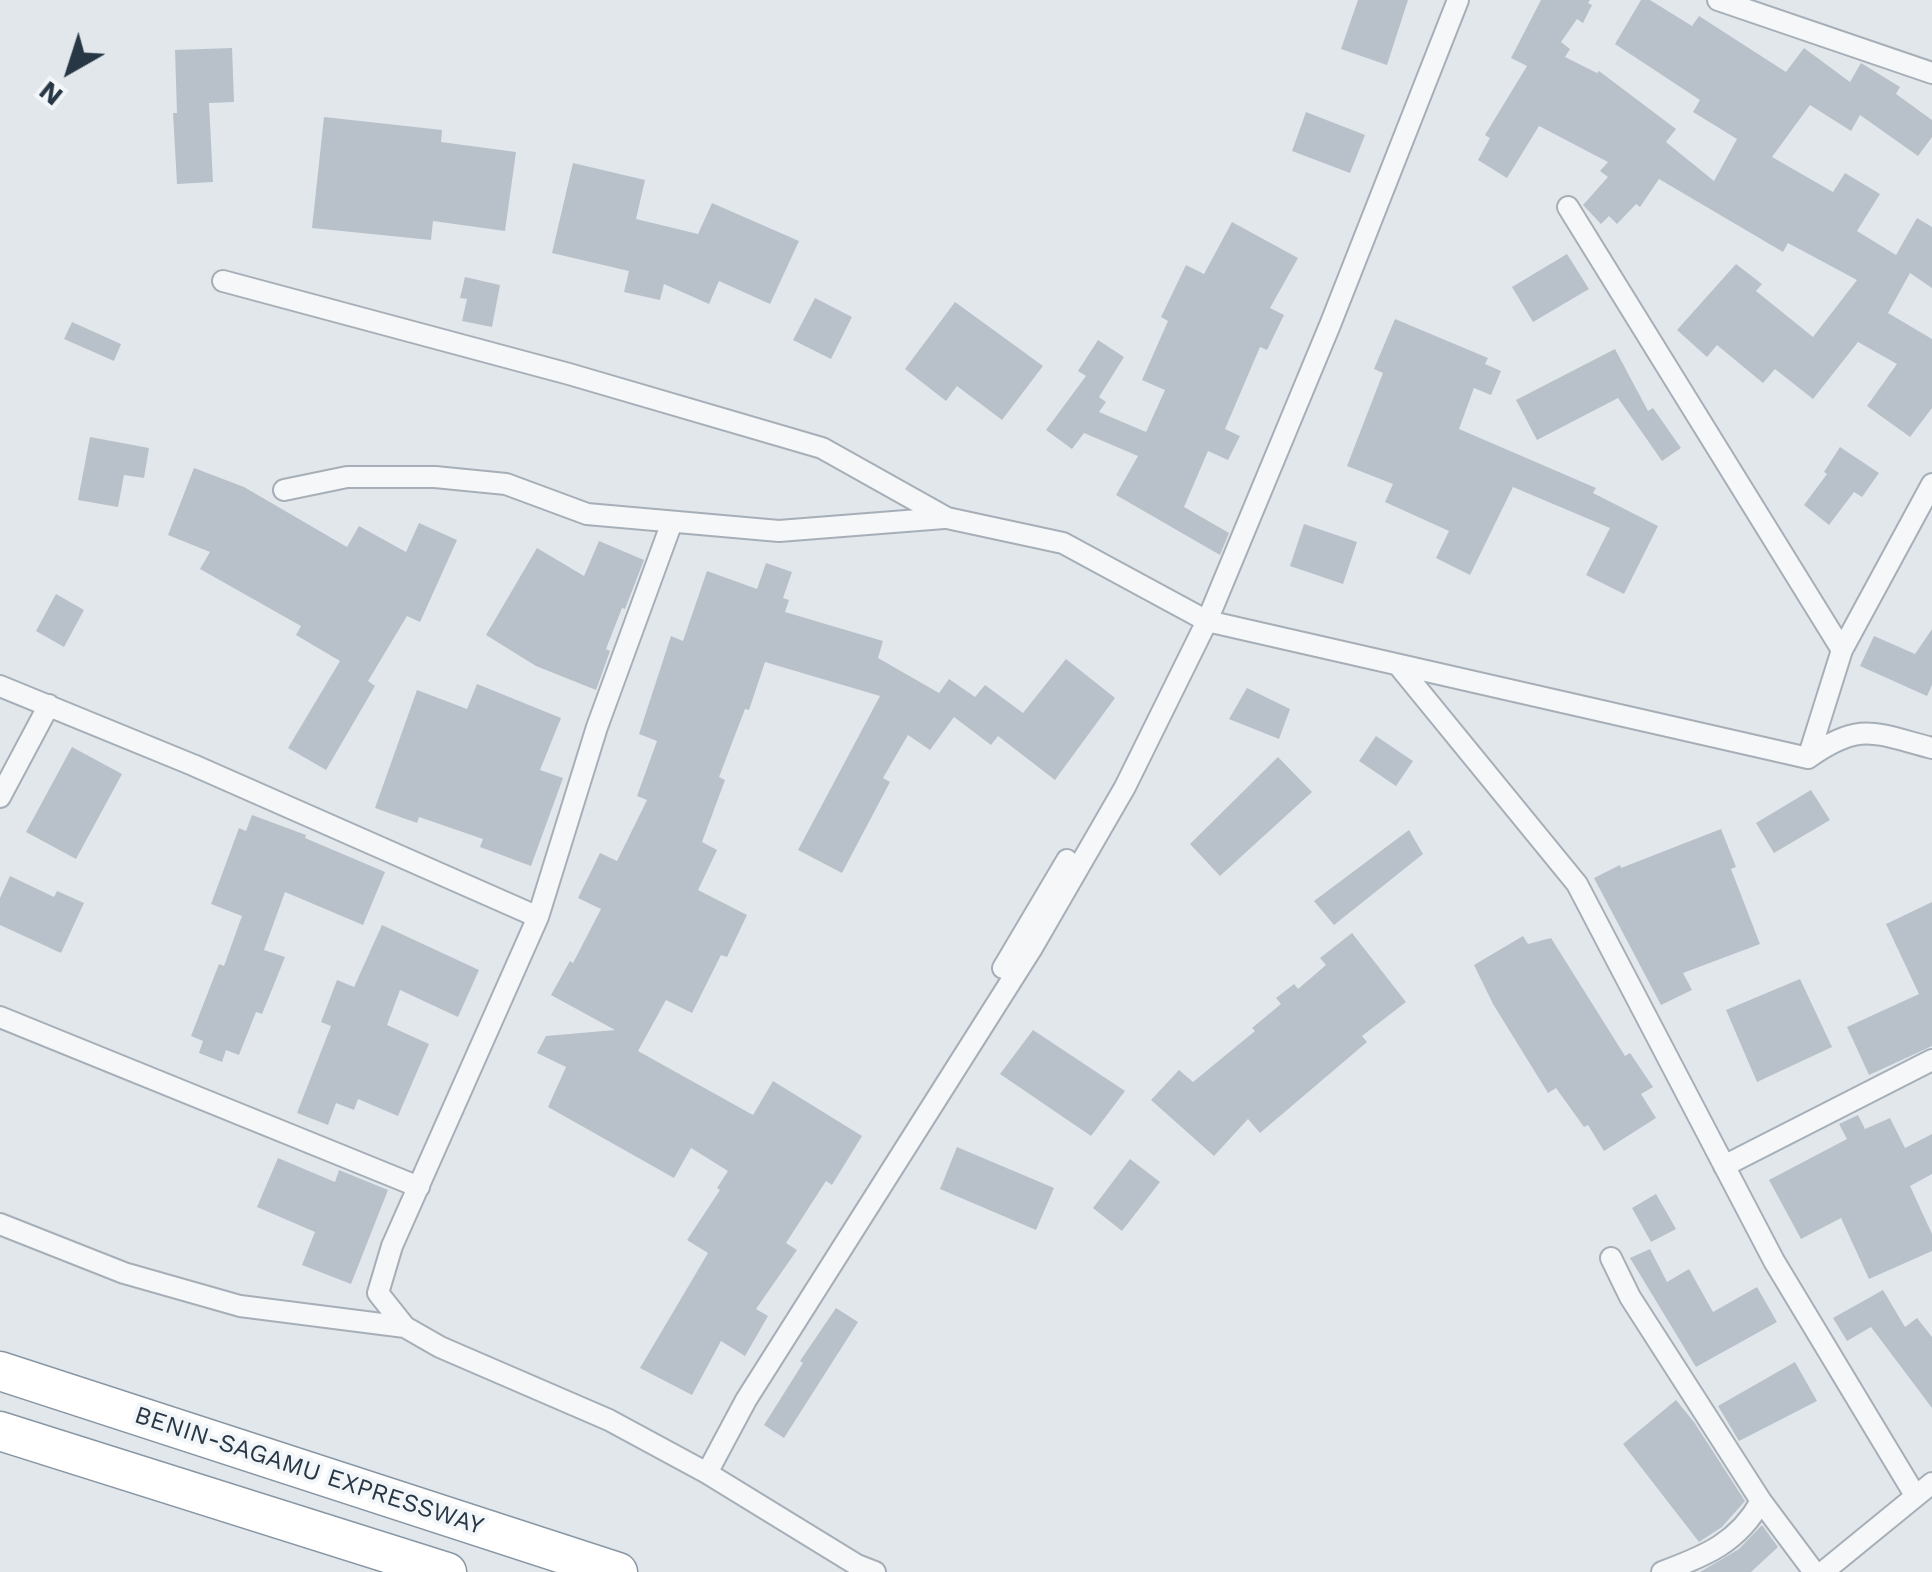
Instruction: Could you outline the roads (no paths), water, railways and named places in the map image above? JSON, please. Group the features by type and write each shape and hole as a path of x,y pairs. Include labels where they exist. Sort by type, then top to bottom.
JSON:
{"highway":[{"name":"BENIN-SAGAMU EXPRESSWAY","path":"0,1371 618,1572"},
{"path":"0,1431 447,1572"}],"street":[{"path":"707,1473 755,1363 970,1024 1207,621 1458,0"},
{"path":"1718,0 1932,73"},
{"path":"1568,207 1842,650"},
{"path":"223,281 568,374 822,448 947,518"},
{"path":"284,490 347,477 434,477 506,484 587,514 779,532 947,518 1063,543 1207,621 1808,758 1838,737 1872,732 1932,748"},
{"path":"1808,758 1842,650 1932,484"},
{"path":"672,522 597,727 538,917 392,1246 378,1293 406,1327 440,1347 609,1420 707,1473 857,1566 874,1572"},
{"path":"1398,665 1577,884 1774,1261 1923,1489 1823,1572"},
{"path":"0,686 538,917"},
{"path":"0,796 48,704"},
{"path":"0,1017 419,1187"},
{"path":"1724,1166 1932,1060"},
{"path":"0,1224 124,1273 240,1306 406,1327"},
{"path":"1611,1258 1630,1298 1762,1500 1814,1572"},
{"path":"1662,1572 1708,1555 1749,1522 1762,1500"}]}
